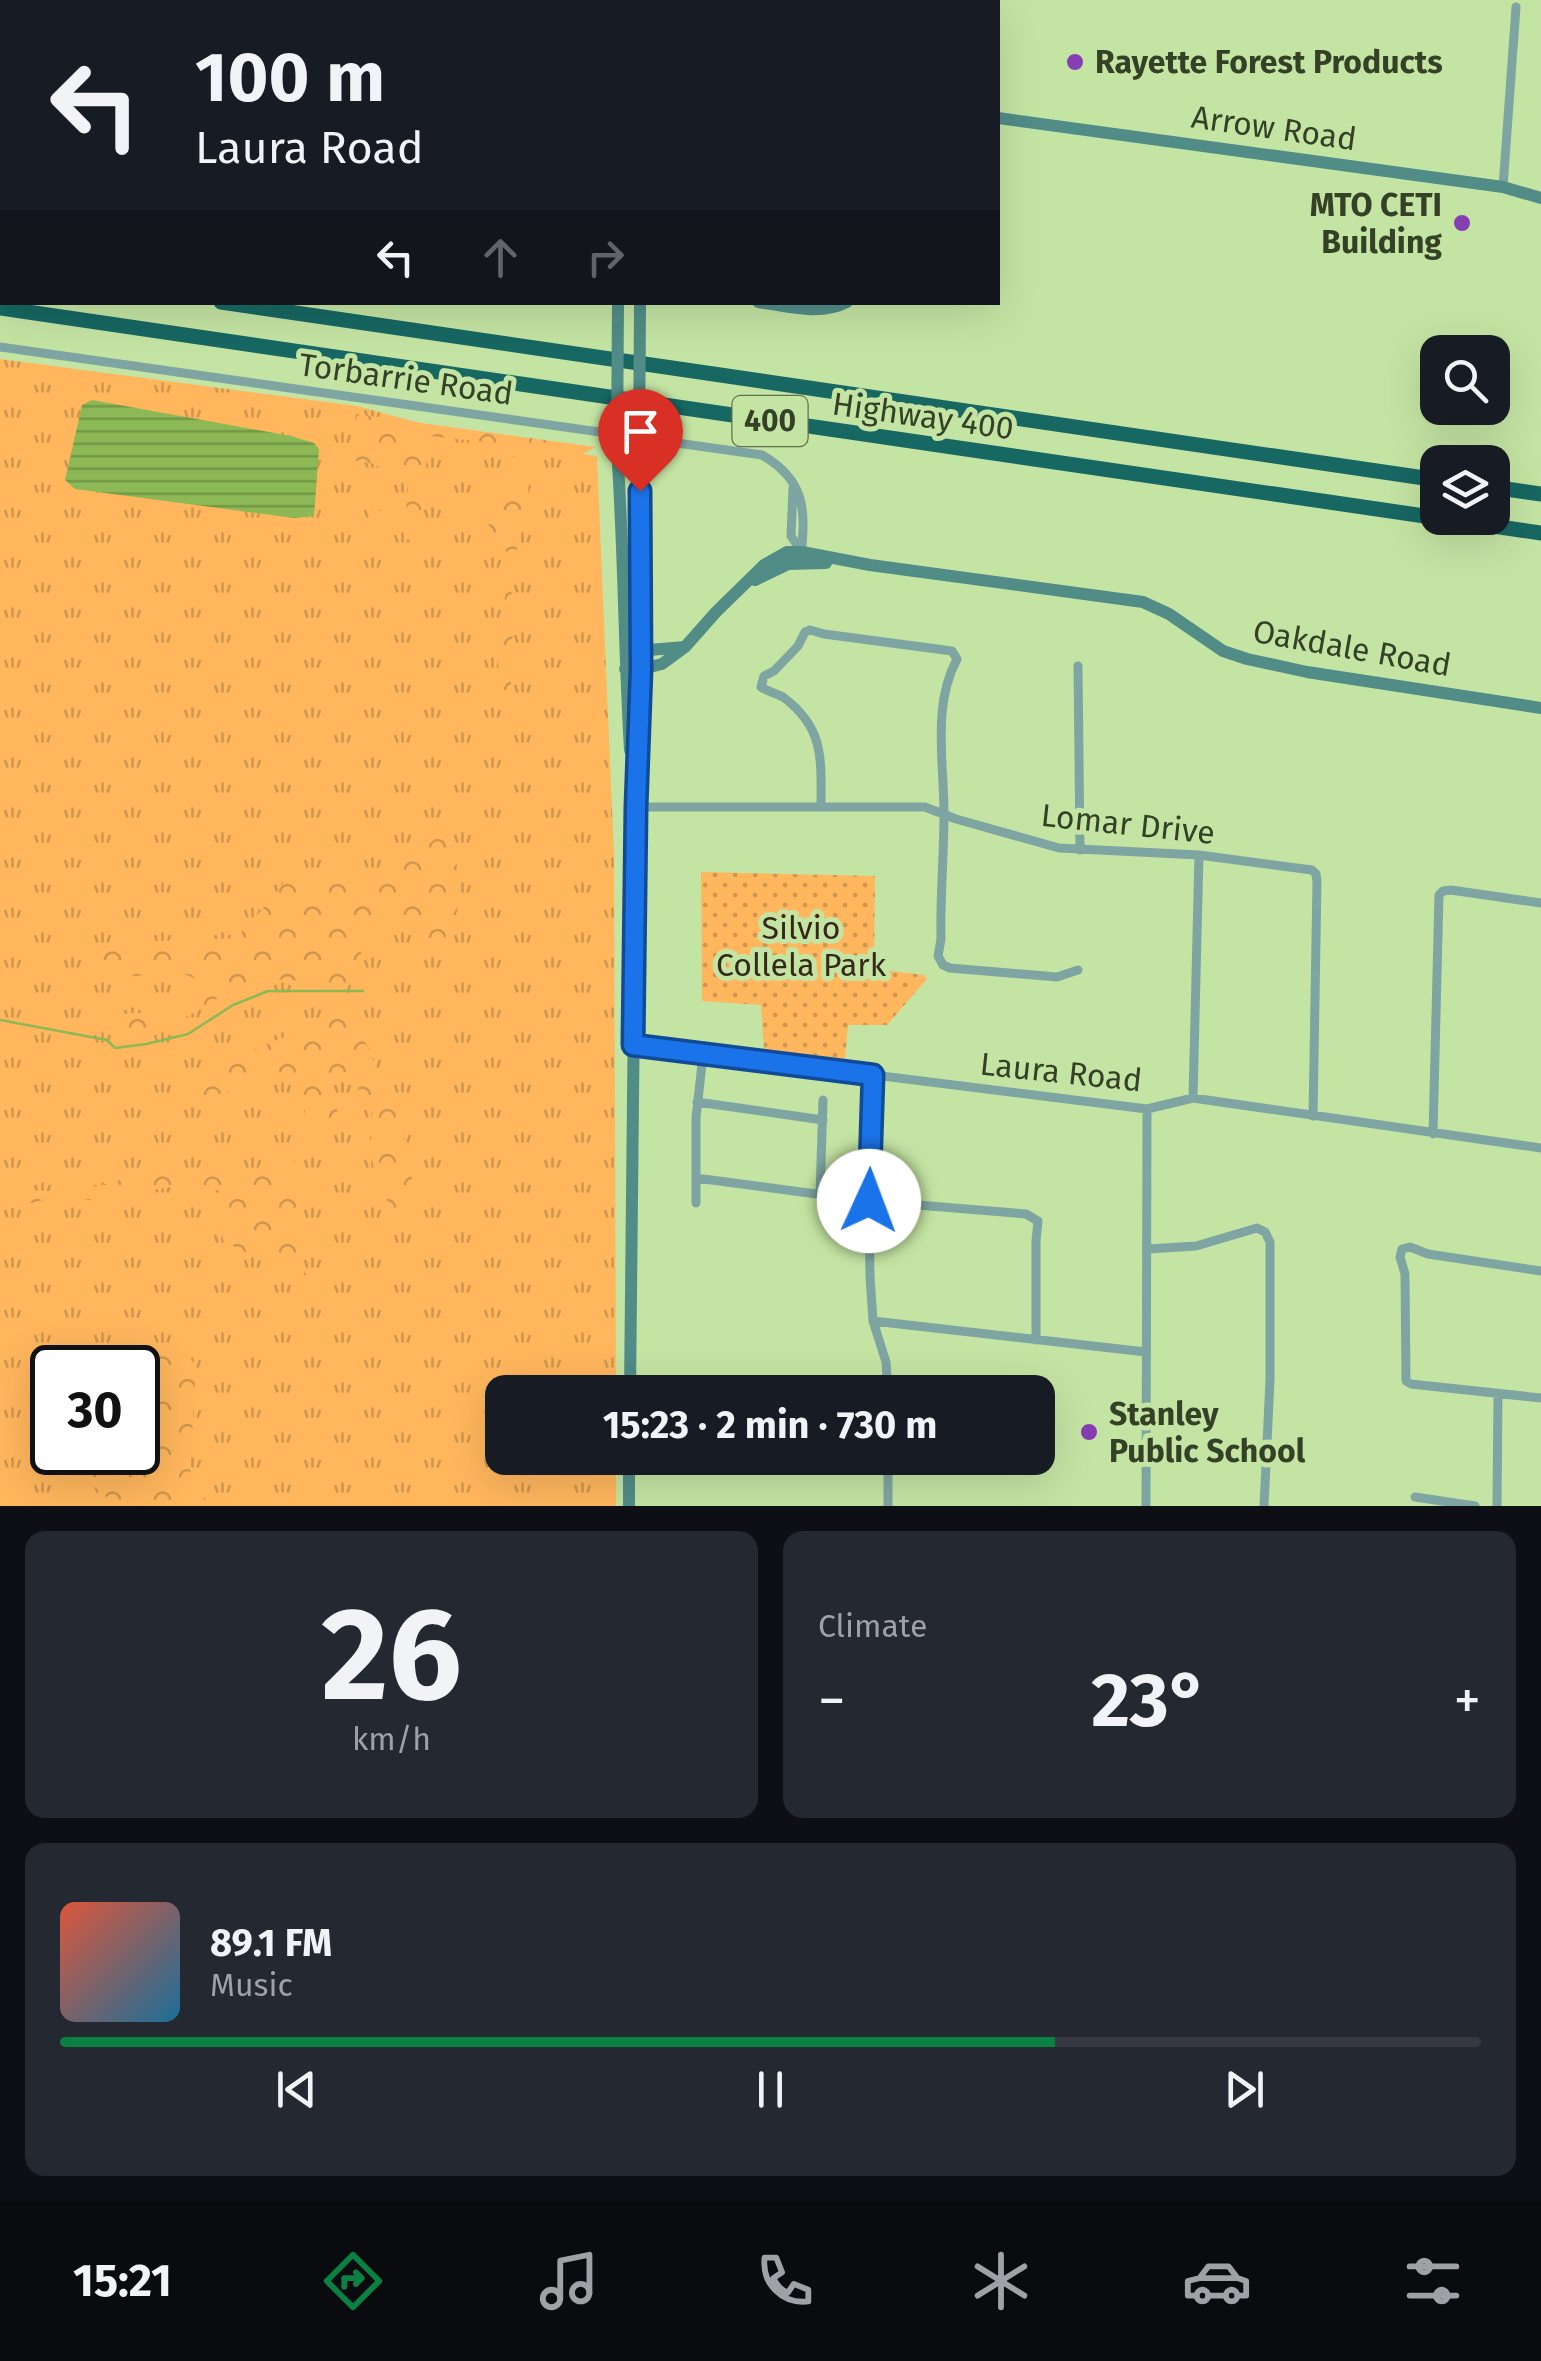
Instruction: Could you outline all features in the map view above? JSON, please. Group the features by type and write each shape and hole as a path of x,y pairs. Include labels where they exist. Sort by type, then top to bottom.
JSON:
{"highway":[{"name":"Highway 400","path":"242,305 1420,477"},
{"name":"Highway 400","path":"0,308 1541,533"},
{"path":"1510,490 1541,494"}],"street":[{"path":"1503,187 1516,7"},
{"name":"Arrow Road","path":"1000,118 1503,187 1541,198"},
{"path":"618,305 617,449 625,670 636,807"},
{"path":"630,1375 641,669 640,305"},
{"path":"782,305 822,310 842,305"},
{"name":"Torbarrie Road","path":"0,347 762,455 782,466 802,506 801,557"},
{"path":"625,670 662,664 686,647 744,586 801,557"},
{"name":"Oakdale Road","path":"801,557 1143,602 1169,614 1223,651 1247,659 1541,708"},
{"path":"820,806 822,754 818,742 794,708 778,694 762,689 764,676 774,671 798,646 804,632 810,630 952,651 957,659 949,676 941,722 944,814 938,956 950,968 1057,977 1078,970"},
{"path":"625,654 686,647"},
{"path":"1078,666 1080,850"},
{"name":"Lomar Drive","path":"636,807 925,807 1059,848 1199,855 1305,868 1316,874 1313,1116"},
{"path":"1193,1098 1199,855"},
{"path":"1434,1134 1439,895 1451,890 1541,903"},
{"name":"Laura Road","path":"633,1045 1147,1110 1193,1098 1541,1148"},
{"path":"696,1202 697,1102 703,1055"},
{"path":"873,1075 869,1201 873,1321 887,1375"},
{"path":"820,1195 823,1100"},
{"path":"697,1102 823,1120"},
{"path":"1146,1506 1147,1110"},
{"path":"696,1178 869,1201 1033,1216 1038,1221 1036,1340"},
{"path":"1148,1249 1196,1246 1257,1228 1265,1232 1270,1242 1264,1506"},
{"path":"1541,1271 1428,1254 1410,1247 1400,1253 1405,1274 1406,1381 1541,1398"},
{"path":"873,1321 1146,1352"},
{"path":"1497,1506 1498,1394"},
{"path":"629,1475 629,1506"},
{"path":"888,1475 888,1506"},
{"path":"1415,1497 1475,1506"}],"green space":[{"path":"0,359 357,406 474,438 597,456 614,856 616,1375 485,1375 485,1475 616,1475 616,1506 0,1506"},
{"path":"356,414 596,447 575,458 533,450 520,459 503,453 494,443 429,436 419,540 404,539 404,521 370,521 373,492 381,494 379,511 406,510 408,487 375,464 352,460"},
{"path":"529,480 510,578 515,629 504,665 515,694 506,700 498,664 507,553 480,512 476,495"},
{"path":"448,829 452,834 459,888 452,928 445,938 432,939 382,924 362,930 361,954 341,1003 317,994 307,983 269,981 231,991 155,1032 124,1036 111,1030 118,1014 171,1011 205,983 179,973 115,977 81,968 85,953 101,943 236,938 284,882 350,872 377,877 403,864"},
{"name":"Silvio Collela Park","path":"701,872 875,876 874,969 924,975 927,979 887,1025 848,1025 845,1059 764,1049 761,1005 702,1001"},
{"path":"340,1006 369,1048 381,1082 396,1096 412,1177 413,1201 406,1212 394,1214 377,1179 369,1150 372,1112 362,1108 353,1070 336,1077 331,1087 342,1132 331,1127 310,1127 304,1092 293,1079 278,1071 266,1071 229,1092 192,1099 194,1089 216,1078 249,1052 298,1031 311,1033 317,1020"},
{"path":"295,1161 298,1257 317,1300 284,1273 224,1241 220,1232 228,1198 217,1190 170,1187 111,1203 74,1198 43,1200 0,1211 0,1189 49,1191 98,1186 142,1174 216,1169 231,1173"},
{"path":"178,1348 196,1365 190,1470 209,1506 116,1506 81,1475 160,1475 160,1354"}],"shaded area":[{"path":"92,400 314,443 319,449 314,516 294,518 75,489 65,480 82,405"}],"waterway":[{"path":"0,1020 107,1040 115,1048 188,1034 233,1005 268,991 363,991"}],"place":[{"name":"Rayette Forest Products","path":"1075,62"},
{"name":"MTO CETI Building","path":"1462,223"},
{"name":"Stanley Public School","path":"1089,1432"}],"route":[{"path":"640,491 641,669 633,1045 873,1075 869,1201"}]}
